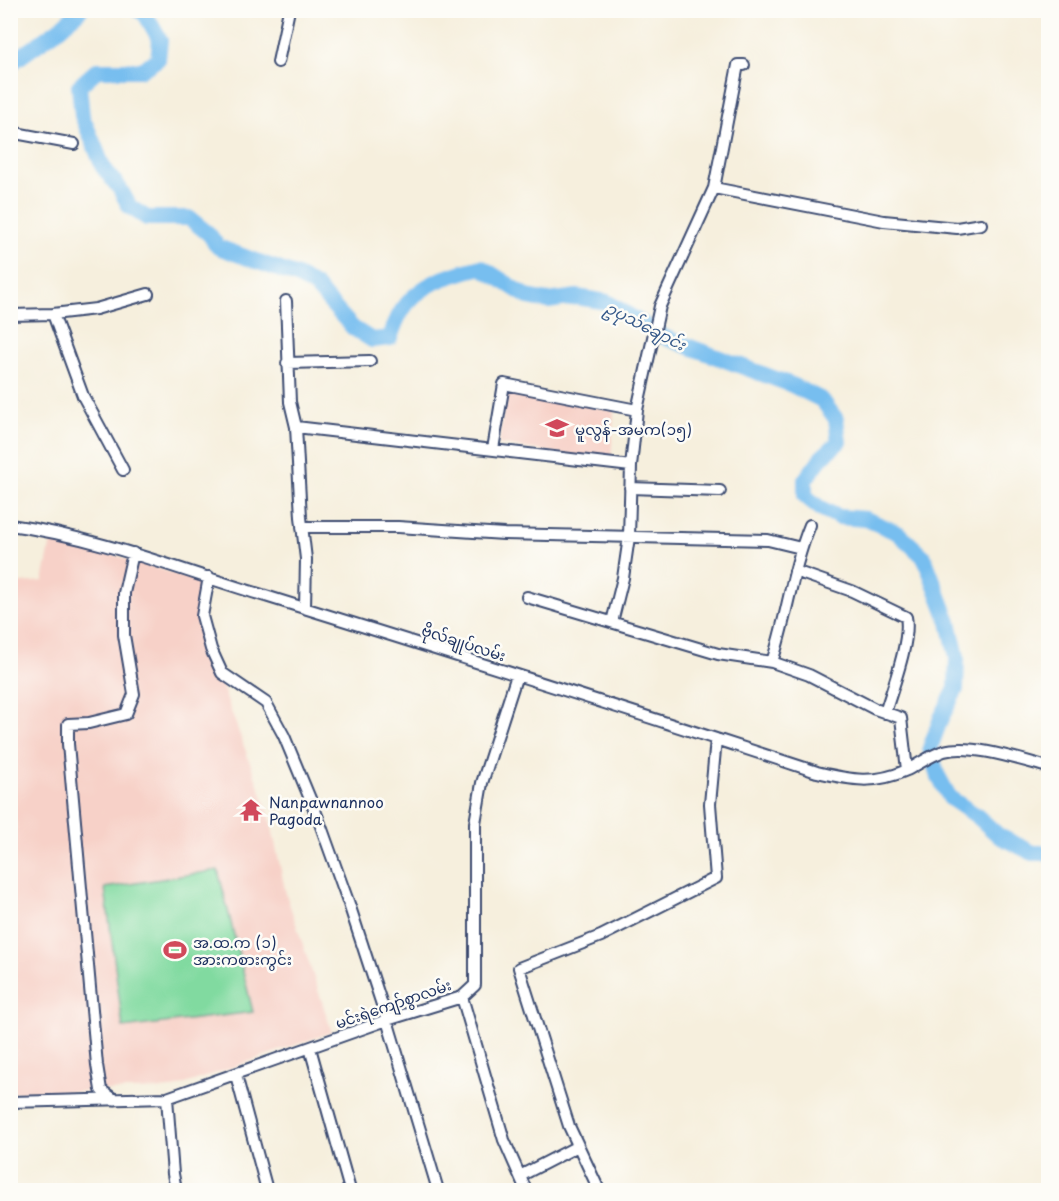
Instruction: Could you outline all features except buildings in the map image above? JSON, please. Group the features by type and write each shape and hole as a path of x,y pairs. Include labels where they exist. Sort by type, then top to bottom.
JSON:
{"street":[{"path":"278,62 289,10"},
{"path":"612,622 629,537 631,466 637,410 660,306 714,188 738,65 744,65"},
{"path":"10,132 74,144"},
{"path":"714,188 884,221 957,228 981,224"},
{"path":"10,315 53,314 96,309 148,294"},
{"path":"286,301 290,402 296,427 306,559 305,608"},
{"path":"53,314 83,396 123,470"},
{"path":"287,363 370,361"},
{"path":"493,449 504,384 637,410"},
{"path":"296,427 631,466"},
{"path":"630,488 720,491"},
{"name":"ဗိုလ်ချုပ်လမ်း","path":"10,525 87,540 133,553 817,772 856,780 885,779 945,750 982,750 1048,767"},
{"path":"772,662 781,636 801,548 810,525"},
{"path":"302,527 398,527 446,532 768,540 801,548"},
{"path":"115,1100 101,1090 97,1065 68,724 89,723 126,714 134,694 124,635 124,593 133,553"},
{"path":"795,571 852,591 906,617 908,626 901,660 885,713"},
{"path":"209,577 202,616 211,649 222,673 266,703 284,736 318,818 345,893 387,1020 438,1191"},
{"path":"527,597 718,654 772,662 809,675 885,713 901,718 907,770"},
{"name":"မင်းရဲကျော်စွာလမ်း","path":"10,1102 167,1098 387,1020 462,997 475,985 475,823 482,783 517,675"},
{"path":"598,1191 569,1126 519,968 601,936 716,878 710,804 716,739"},
{"path":"462,997 504,1140 526,1191"},
{"path":"310,1048 350,1191"},
{"path":"236,1075 267,1191"},
{"path":"167,1098 176,1191"},
{"path":"520,1176 578,1146"}],"shaded area":[{"name":"မူလွန်-အမက(၁၅)","path":"506,388 614,411 611,462 499,444"},
{"path":"52,536 202,582 196,616 269,814 286,894 332,1032 171,1089 11,1093 10,829 16,828 10,790 10,632 15,631 11,584 43,581"}],"green space":[{"name":"အ.ထ.က (၁) အားကစားကွင်း","path":"218,870 253,1012 123,1028 105,888"}],"waterway":[{"name":"ဥပုသ်ချောင်း","path":"10,64 59,29 80,10"},
{"name":"ဥပုသ်ချောင်း","path":"138,10 145,14 160,40 158,59 141,70 97,70 79,86 82,116 103,167 130,207 147,218 189,218 209,234 218,247 297,276 315,286 353,328 372,340 390,338 396,321 408,302 426,287 447,277 481,267 528,297 548,301 577,297 607,302 666,338 792,385 822,400 836,419 839,442 822,457 805,480 805,496 820,508 839,517 866,519 898,533 924,557 949,622 957,657 956,689 941,718 930,748 937,774 950,798 977,816 999,836 1033,853 1048,853"}],"place":[{"name":"မူလွန်-အမက(၁၅)","path":"557,428"},
{"name":"Nanpawnannoo Pagoda","path":"251,810"},
{"name":"အ.ထ.က (၁) အားကစားကွင်း","path":"175,950"}]}
